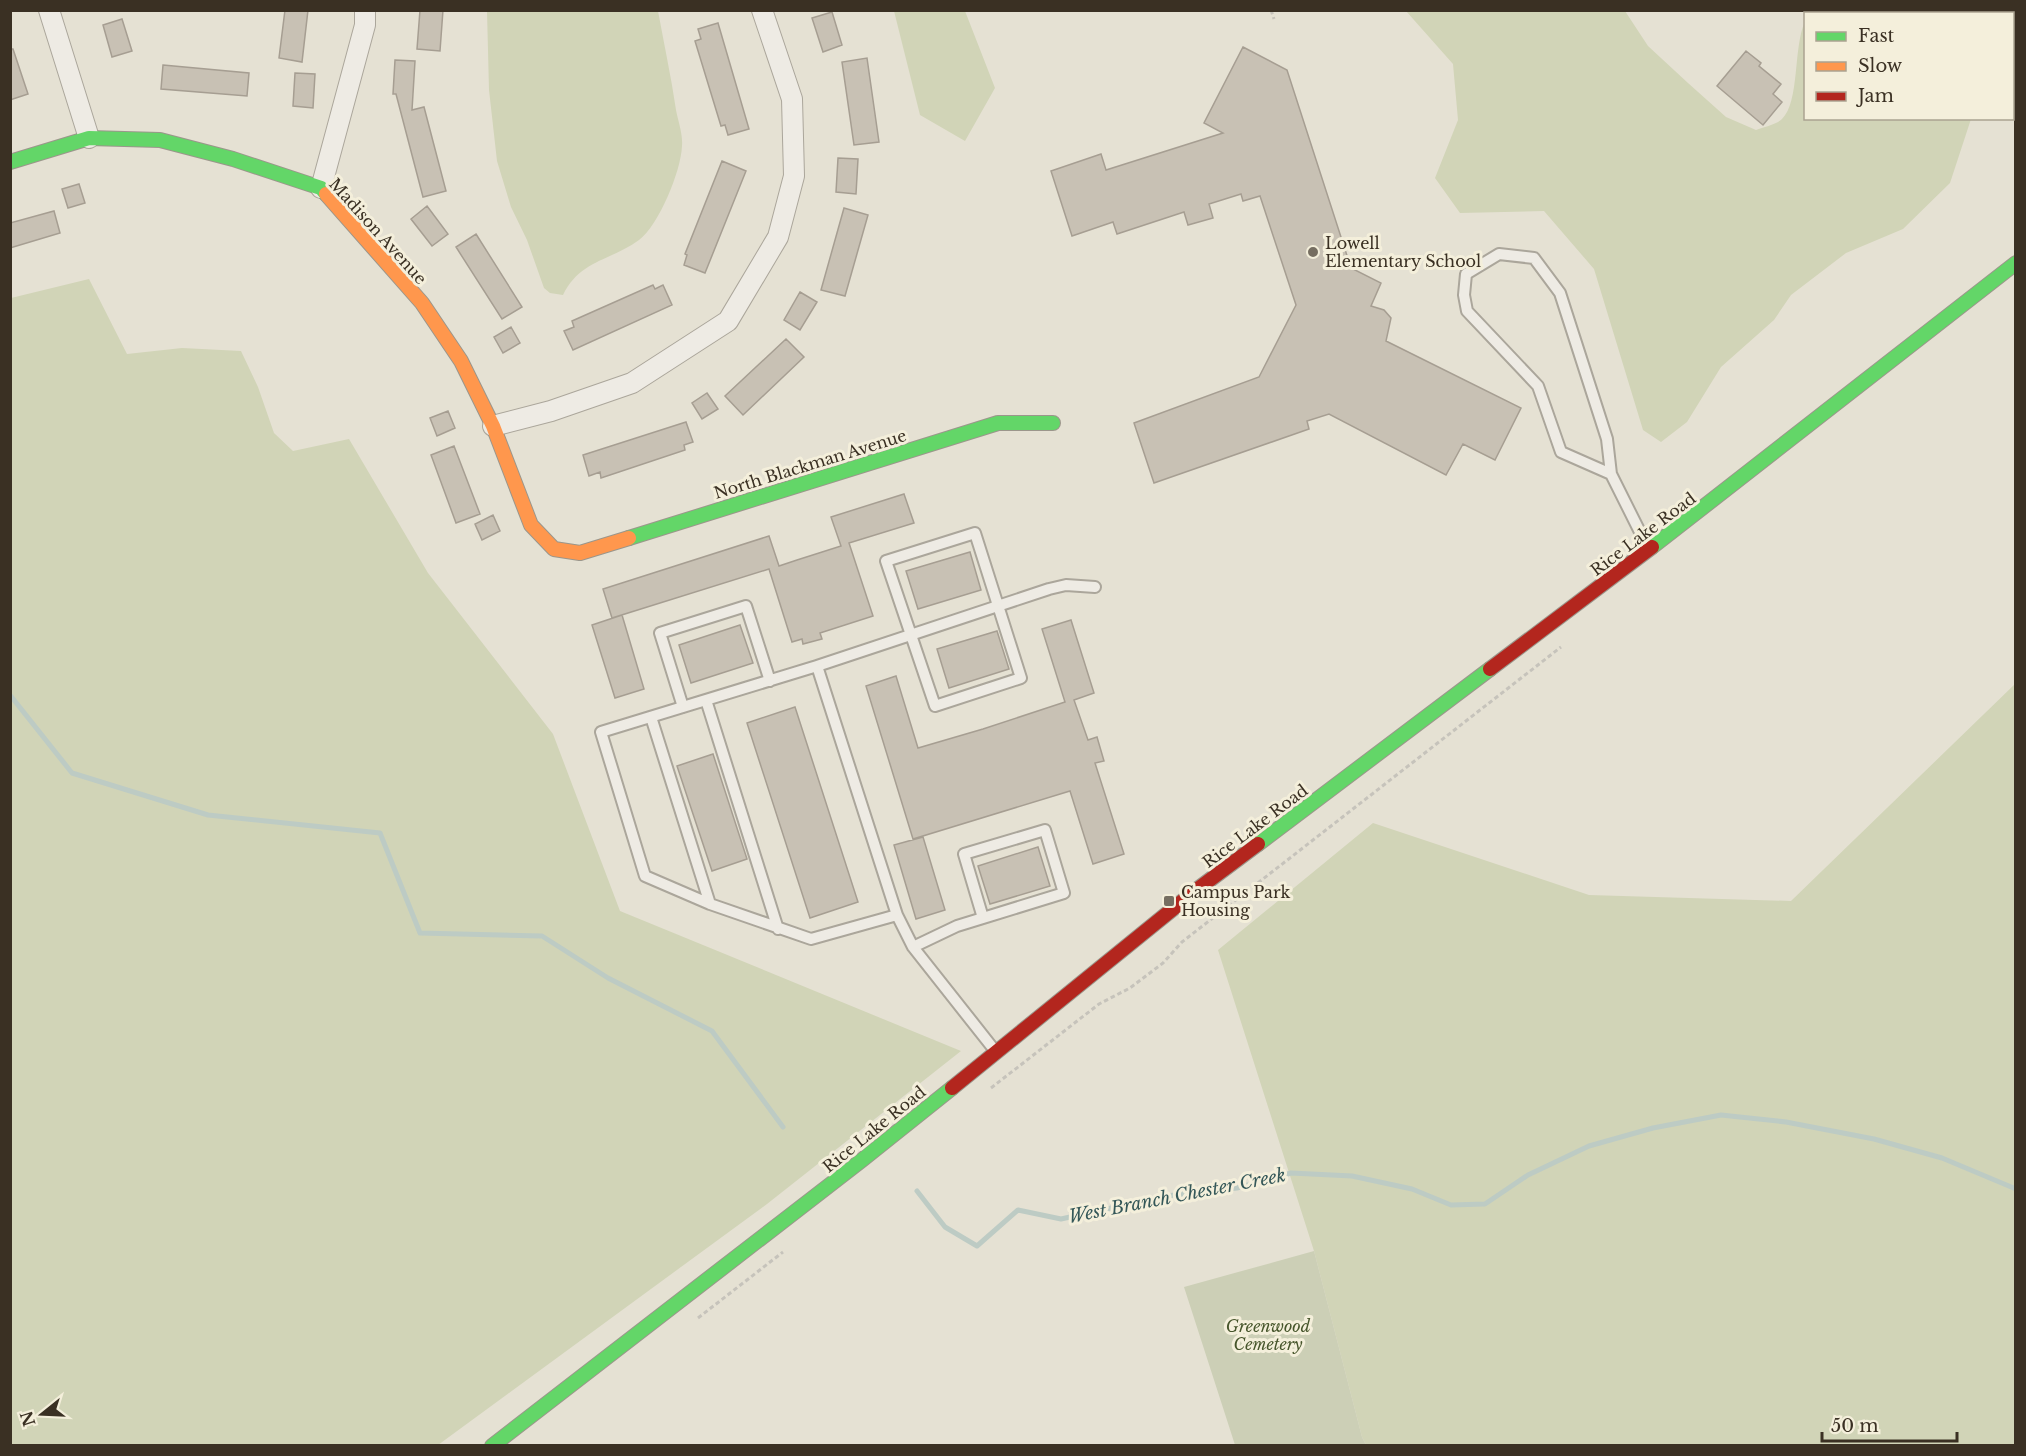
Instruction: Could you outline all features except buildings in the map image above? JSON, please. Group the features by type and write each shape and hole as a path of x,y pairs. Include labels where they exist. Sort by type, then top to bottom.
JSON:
{"main road":[{"name":"Madison Avenue","path":"10,162 89,138 160,140 233,159 321,188 422,303 461,361 493,426 531,525 554,549 580,553"},
{"name":"Rice Lake Road","path":"492,1446 862,1160 1196,891 1649,550 2016,263"},
{"name":"North Blackman Avenue","path":"580,553 998,423 1053,423"}],"street":[{"path":"49,10 89,138"},
{"path":"321,188 365,25 365,10"},
{"path":"493,426 552,411 632,383 728,321 778,237 794,176 792,99 762,10"}],"lane":[{"path":"1611,474 1561,452 1538,386 1467,311 1464,295 1466,274 1499,254 1534,258 1560,293 1607,439 1611,474 1649,550"},
{"path":"975,533 1022,678 935,706 910,635 886,561 975,533"},
{"path":"897,915 811,939 710,904 645,876 601,732 770,681 998,605 1066,585 1095,587"},
{"path":"683,707 660,633 746,606 770,681"},
{"path":"817,666 897,915 913,946 996,1052"},
{"path":"706,700 778,929"},
{"path":"651,717 710,904"},
{"path":"913,946 957,926 983,918 1064,893 1045,830 964,854 983,918"}],"path":[{"path":"1271,10 1274,19"},
{"path":"987,1091 1099,1004 1130,988 1163,963 1182,942 1566,643"},
{"path":"692,1323 784,1252"}],"green space":[{"path":"1814,10 2015,11 2015,41 2014,44 2014,12 1813,12"},
{"path":"487,11 658,11 682,137 678,169 668,197 647,233 628,247 587,268 570,283 563,295 550,293 544,288 527,240 511,207 497,161 489,90"},
{"path":"894,11 965,11 995,88 965,141 920,115"},
{"path":"1406,11 1625,11 1648,46 1688,83 1726,117 1756,130 1780,121 1788,111 1792,100 1804,24 1804,120 1971,120 1950,183 1903,229 1846,253 1791,295 1774,320 1721,367 1687,422 1661,442 1643,430 1594,269 1544,211 1460,213 1435,178 1458,120 1453,64"},
{"path":"89,279 127,354 182,348 241,351 258,387 274,433 293,451 349,439 428,573 553,734 620,911 961,1051 767,1204 438,1445 11,1445 11,298"},
{"path":"2015,684 2015,1445 1366,1445 1314,1251 1218,950 1373,823 1589,895 1791,901"},
{"name":"Greenwood Cemetery","path":"1314,1251 1366,1445 1235,1445 1184,1287"}],"waterway":[{"name":"West Branch Chester Creek","path":"10,695 72,773 208,815 380,833 420,933 542,936 608,978 712,1031 783,1127"},
{"name":"West Branch Chester Creek","path":"917,1191 945,1227 977,1246 1018,1210 1061,1219 1166,1196 1237,1188 1291,1173 1352,1176 1412,1189 1451,1205 1485,1204 1528,1175 1589,1146 1653,1128 1721,1115 1786,1122 1874,1139 1942,1158 2016,1189"}],"traffic: fast":[{"path":"10,162 89,138 160,140 233,159 321,188 326,194"},
{"path":"1652,547 2016,263"},
{"path":"629,538 998,423 1053,423"},
{"path":"1258,844 1490,669"},
{"path":"492,1446 952,1088"}],"traffic: slow":[{"path":"326,194 422,303 461,361 493,426 531,525 554,549 580,553 629,538"}],"traffic: jam":[{"path":"1490,669 1652,547"},
{"path":"952,1088 1195,891 1258,844"}],"place":[{"name":"Lowell Elementary School","path":"1313,252"},
{"name":"Campus Park Housing","path":"1169,901"}]}
